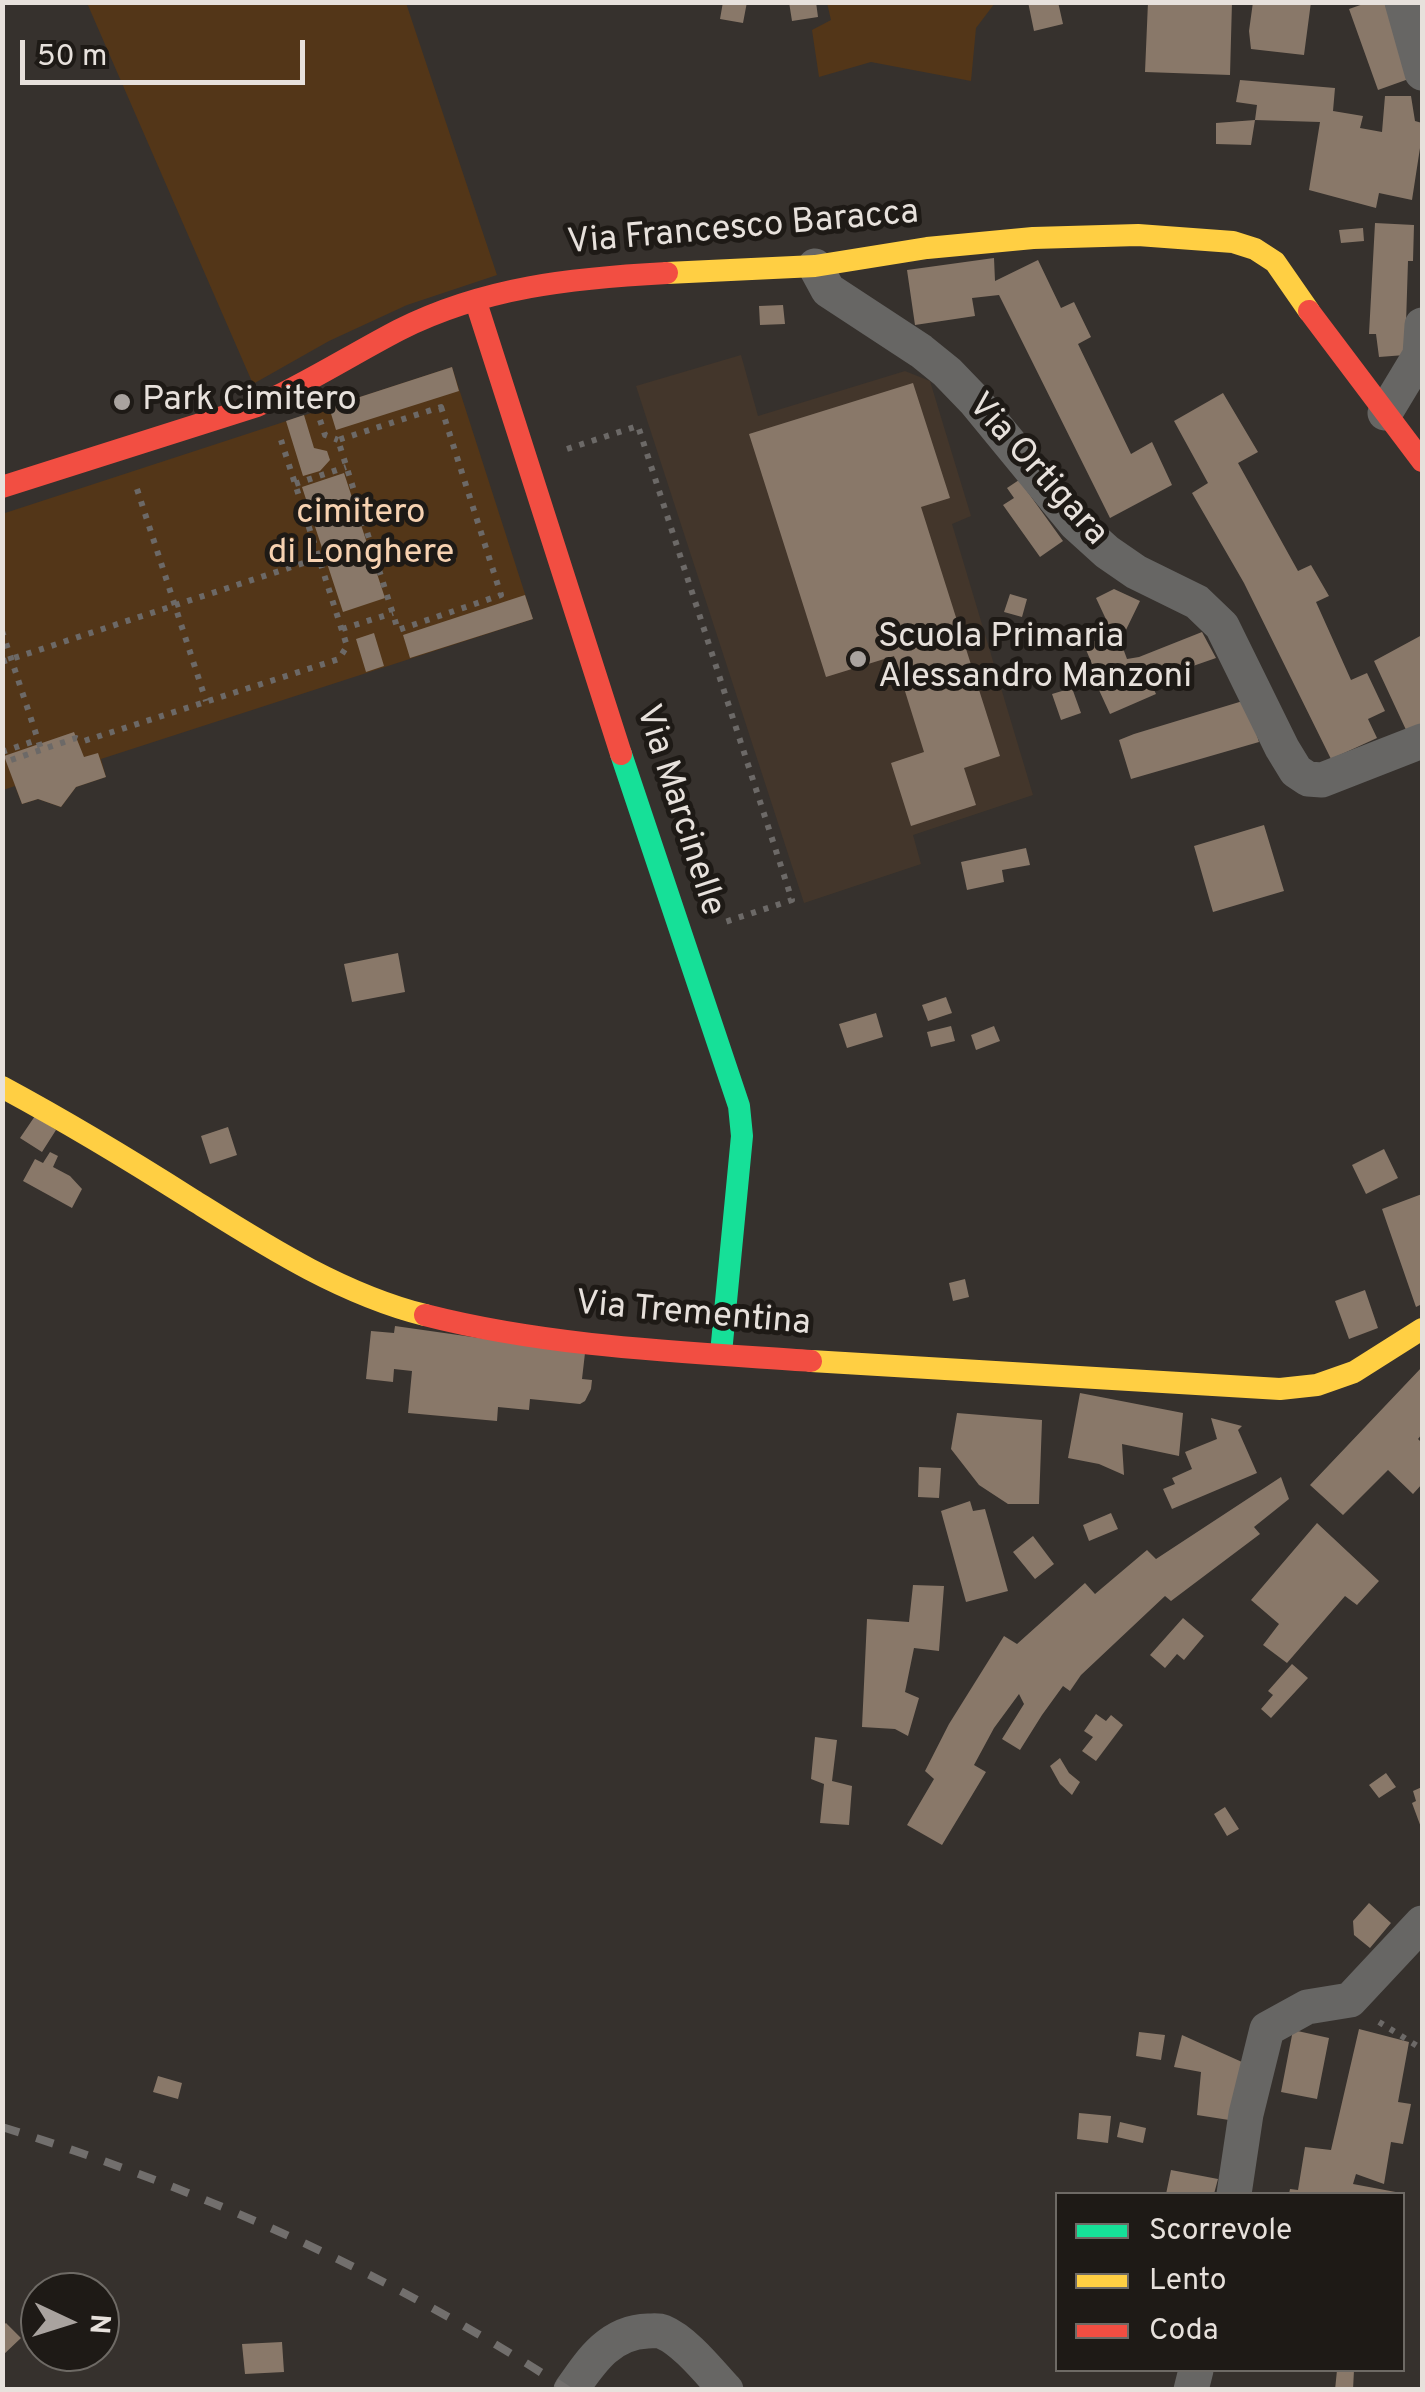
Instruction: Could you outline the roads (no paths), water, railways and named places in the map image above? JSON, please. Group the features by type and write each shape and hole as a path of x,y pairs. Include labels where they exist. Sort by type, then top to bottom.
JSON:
{"street":[{"path":"1402,2 1422,73"},
{"name":"Via Francesco Baracca","path":"2,487 257,406 400,330 513,289 590,277 815,266 927,248 1033,238 1138,235 1233,242 1275,262 1328,340 1422,461"},
{"name":"Via Ortigara","path":"815,266 828,290 947,372 1075,523 1107,552 1136,572 1198,602 1222,626 1296,771 1308,780 1322,780 1422,741"},
{"name":"Via Marcinelle","path":"476,302 739,1106 742,1136 721,1353"},
{"path":"1385,413 1420,355 1422,326"},
{"name":"Via Trementina","path":"2,1087 75,1126 272,1249 350,1288 412,1312 472,1327 572,1342 844,1364 1280,1389 1318,1385 1354,1372 1422,1329"},
{"path":"1234,2192 1246,2114 1267,2029 1307,2007 1350,2000 1422,1923"},
{"path":"571,2390 604,2347 636,2331 661,2331 679,2342 726,2390"}],"railway":[{"path":"2,2127 150,2178 294,2239 434,2309 568,2390"}],"place":[{"name":"Park Cimitero","path":"122,402"},
{"name":"Scuola Primaria Alessandro Manzoni","path":"858,659"}],"park label":[{"name":"cimitero di Longhere","path":"361,535"}]}
